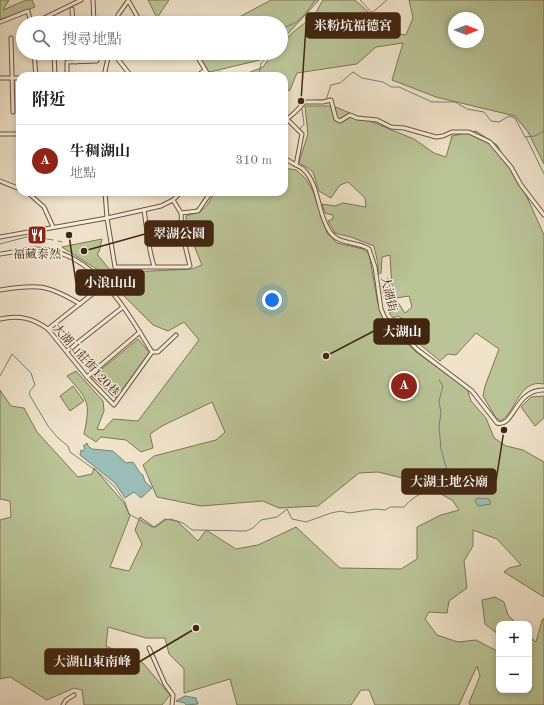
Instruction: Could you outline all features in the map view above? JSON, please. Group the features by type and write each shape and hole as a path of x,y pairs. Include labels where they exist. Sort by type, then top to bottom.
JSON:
{"street":[{"path":"48,16 81,0"},
{"path":"93,0 94,16"},
{"path":"118,16 128,1 137,16"},
{"path":"72,9 72,16"},
{"path":"0,22 28,11 30,16"},
{"path":"11,38 12,112"},
{"path":"35,60 36,72"},
{"path":"54,60 55,72"},
{"path":"67,72 67,62 97,60"},
{"path":"105,72 107,60"},
{"path":"119,60 128,72"},
{"path":"199,60 205,70 202,72"},
{"path":"0,78 16,78"},
{"path":"288,118 304,102 323,102 331,100 336,119 340,121 350,115 357,118 377,120 391,127 404,128 436,137 452,132 469,132 493,144 511,167 520,185 544,215"},
{"path":"288,122 302,134 296,165 288,160"},
{"path":"0,134 16,134"},
{"name":"大湖街","path":"296,165 303,170 309,178 330,233 343,242 364,246 370,252 381,310 385,318 418,350 472,391 497,423 502,424 507,422 520,401 531,391 544,390"},
{"path":"0,181 16,187"},
{"path":"32,196 44,207 53,227"},
{"path":"106,196 107,218 115,267 190,266 182,233 181,213 173,200"},
{"path":"0,237 144,210 161,206 173,200 177,196"},
{"path":"181,213 198,211 208,196"},
{"path":"144,210 148,235 147,246 154,266"},
{"path":"0,254 34,249 61,254 79,262 105,284 123,307 152,352"},
{"path":"48,329 105,284"},
{"path":"0,290 42,286 51,288 80,304"},
{"path":"67,351 123,307"},
{"name":"大湖山莊街120巷","path":"0,319 11,317 28,318 48,329 87,377 114,405 152,352 158,352 176,335"},
{"path":"87,377 140,332"},
{"path":"149,648 166,684 173,695 172,705"},
{"path":"63,705 66,700 74,695"}],"green space":[{"path":"0,0 9,0 3,10 26,0 32,0 35,7 0,21"},
{"path":"148,0 169,0 158,16 156,16"},
{"path":"271,0 319,0 288,33 288,16 241,16"},
{"path":"323,0 355,0 377,20 382,32 406,35 413,18 409,0 544,0 544,164 528,132 515,116 436,97 392,80 403,43 376,47 357,64 297,73 290,90 288,91 288,72 250,72 263,67 268,60 288,60 288,37 311,18"},
{"path":"200,60 260,60 210,72 205,70"},
{"path":"305,106 333,106 414,139 434,153 446,157 452,136 476,131 497,145 527,197 544,235 544,384 529,386 519,396 511,410 501,421 496,418 483,396 485,386 499,349 476,333 456,355 448,354 440,361 411,337 412,325 398,316 393,318 389,313 393,311 392,302 397,301 405,313 412,307 409,296 396,298 392,295 386,295 385,300 381,286 392,289 390,255 382,257 381,273 378,274 378,264 374,246 351,237 335,233 328,221 333,219 333,215 325,213 322,204 335,206 343,203 366,207 365,198 348,182 340,185 331,198 319,191 313,172 299,162 308,134"},
{"path":"288,169 296,170 306,179 313,191 327,233 337,243 363,249 369,254 378,304 388,325 416,352 467,389 471,401 486,418 494,438 506,446 523,450 544,462 544,597 504,572 509,568 521,565 497,539 473,530 473,546 464,561 467,588 449,601 447,613 429,612 425,619 437,635 458,642 476,640 496,650 496,693 532,693 532,639 536,642 542,620 544,618 544,705 470,705 469,703 480,676 477,666 459,705 375,705 369,690 361,690 351,705 237,705 230,679 184,693 184,669 169,654 165,638 146,638 108,627 106,646 143,663 170,695 162,705 84,705 82,690 74,688 47,700 10,677 0,679 0,520 11,517 10,501 0,499 0,390 11,406 24,408 37,432 78,477 92,474 94,468 124,503 130,516 110,567 129,571 142,544 135,530 140,517 154,527 165,519 177,521 198,541 206,530 236,549 258,545 296,527 340,568 401,569 417,559 417,527 441,515 459,510 452,500 419,482 378,472 359,473 318,506 279,508 263,501 201,506 157,497 143,465 154,456 216,440 225,432 212,402 162,426 150,434 153,448 141,452 126,440 101,437 96,442 84,434 87,414 86,402 80,391 67,376 76,371 103,401 104,411 97,429 103,430 113,419 138,421 199,340 184,322 168,331 153,325 98,270 62,247 102,239 99,252 97,254 109,269 131,272 192,269 202,265 186,226 186,216 197,213 207,206 212,196 288,196"},
{"path":"138,339 150,353 116,398 92,377"},
{"path":"73,386 84,401 70,411 60,396"},
{"path":"544,396 544,418 535,426 521,407 531,397"},
{"path":"495,597 504,602 508,615 514,621 496,621 496,633 485,624 482,600"}],"water":[{"path":"87,443 92,449 113,451 126,463 133,462 143,475 145,482 152,488 141,498 134,492 125,498 115,483 80,455 81,450 83,451 85,448 83,446"},
{"path":"477,498 489,499 491,504 478,506 475,501"},
{"path":"185,696 196,698 198,704 186,705 185,703 176,701"}],"waterway":[{"path":"288,26 297,22 315,0"},
{"path":"360,0 371,12 387,0"},
{"path":"260,72 261,63 264,60"},
{"path":"315,100 326,100 331,85 340,83 353,72 362,78 383,82 391,87 399,87 432,102 455,102 467,109 484,112 491,121 499,122 509,116 515,118 525,137 535,136 544,131"},
{"path":"300,129 304,124 302,109"},
{"path":"526,137 544,174"},
{"path":"0,244 30,236 53,240"},
{"path":"58,241 62,242"},
{"path":"0,376 12,354 31,373 35,385 29,394 48,426 58,438 68,446 70,452 98,472 114,486 125,502 129,514 152,527 156,527 165,520 171,519 183,523 192,530 246,531 253,528 261,520 277,517 287,509 292,519 306,522 341,511 349,513 376,509 385,510 390,507 404,507 414,498 438,482 447,470 441,449 439,426 441,413 439,401 443,386 439,380"}],"place":[{"name":"米粉坑福德宮","path":"301,101"},
{"name":"福藏泰然","path":"37,235"},
{"name":"小浪山山","path":"69,235"},
{"name":"翠湖公園","path":"84,251"},
{"name":"大湖山","path":"326,356"},
{"name":"牛稠湖山","path":"404,386"},
{"name":"大湖土地公廟","path":"504,430"},
{"name":"大湖山東南峰","path":"196,628"}]}
